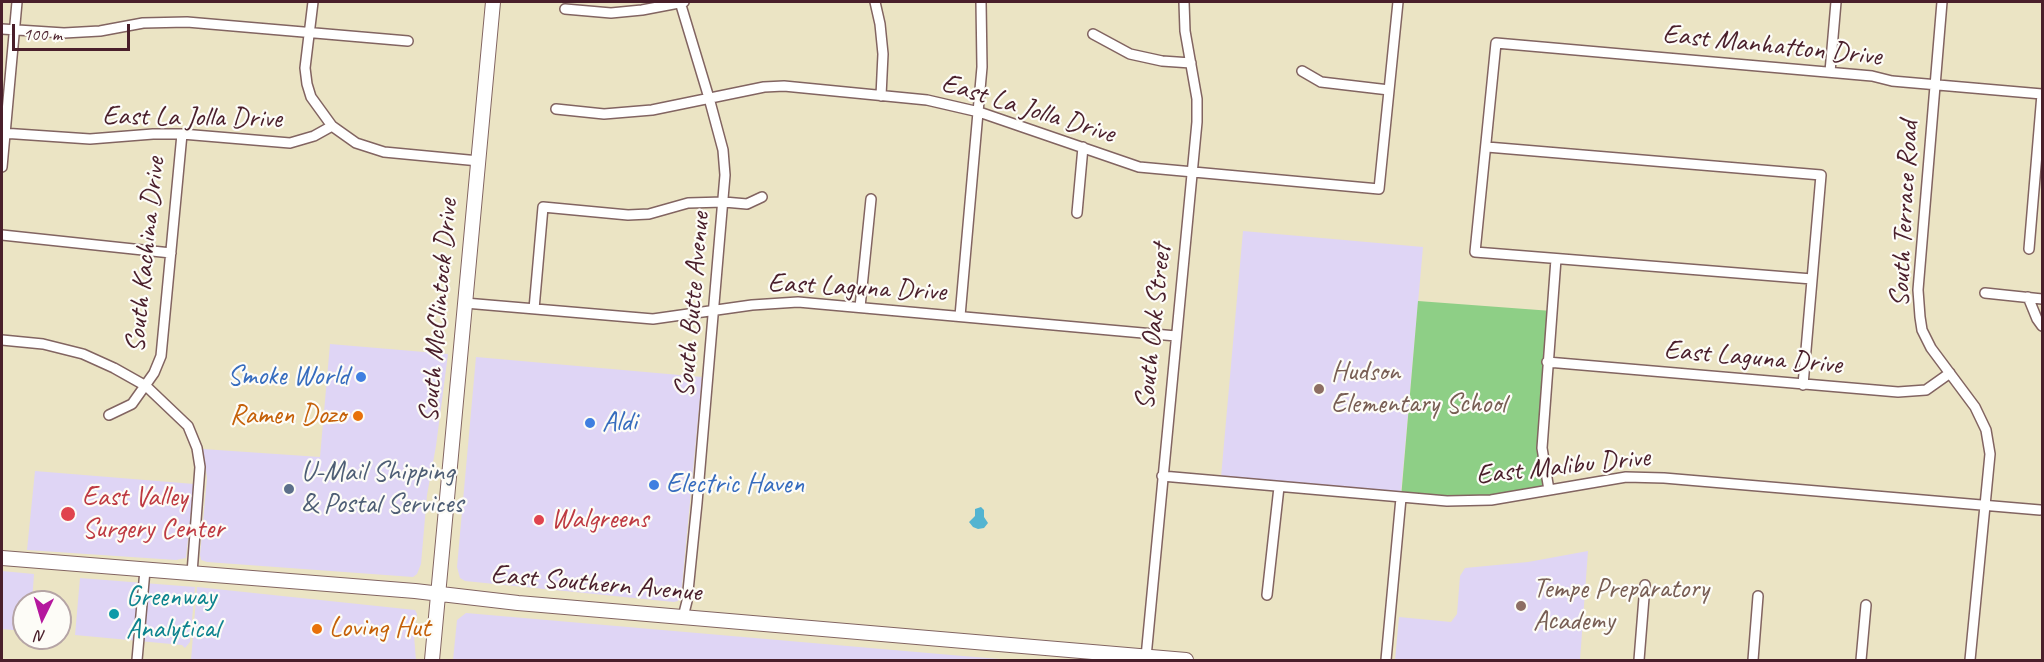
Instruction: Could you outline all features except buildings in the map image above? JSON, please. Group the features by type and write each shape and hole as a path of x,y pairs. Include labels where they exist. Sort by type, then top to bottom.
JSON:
{"main road":[{"name":"South McClintock Drive","path":"432,660 493,2"},
{"name":"East Southern Avenue","path":"2,558 1186,660"}],"street":[{"path":"2,167 3,134 17,2"},
{"path":"313,2 305,68 311,97 332,126 356,142 384,152 479,161"},
{"path":"565,9 611,13 642,10 681,2"},
{"name":"South Butte Avenue","path":"681,2 723,150 724,202 697,502 687,601 683,617"},
{"path":"875,2 883,54 881,96"},
{"path":"960,316 979,112 982,67 981,2"},
{"name":"South Oak Street","path":"1146,657 1197,99 1185,31 1184,2"},
{"path":"1302,71 1321,82 1389,90 1398,2"},
{"path":"1830,72 1836,2"},
{"name":"South Terrace Road","path":"1942,2 1918,290 1922,330 1931,348 1975,407 1986,430 1989,454 1970,660"},
{"path":"2,29 64,33 100,31 143,23 187,22 408,41"},
{"path":"1093,34 1130,54 1162,61 1191,63"},
{"name":"East Manhatton Drive","path":"1487,147 1496,43 1830,72 1872,76 1892,81 2042,94"},
{"name":"East La Jolla Drive","path":"556,109 604,114 652,110 764,87 784,86 927,100 979,112 1138,167 1379,189 1389,90"},
{"path":"2030,249 2038,194 2042,94"},
{"name":"East La Jolla Drive","path":"3,134 90,139 182,134 290,143 314,136 332,126"},
{"name":"South Kachina Drive","path":"182,134 161,356 146,386 188,426 197,448 200,467 192,573"},
{"path":"1077,213 1083,147"},
{"path":"1803,385 1821,175 1487,147 1475,252 1812,279"},
{"path":"534,309 543,207 628,215 649,214 688,202 747,204 762,197"},
{"path":"860,307 871,199"},
{"path":"2,235 171,253"},
{"path":"1549,490 1542,447 1556,259"},
{"path":"1985,294 2043,299"},
{"path":"2028,297 2037,319 2043,326"},
{"name":"East Laguna Drive","path":"465,303 653,319 752,305 798,302 1176,336"},
{"path":"2,340 43,344 83,354 146,386 132,404 109,416"},
{"name":"East Laguna Drive","path":"1547,362 1803,385 1911,392 1926,390 1950,373"},
{"name":"East Malibu Drive","path":"1162,476 1447,501 1491,500 1626,477 1645,477 2040,510"},
{"path":"1268,595 1279,487"},
{"path":"1386,660 1401,498"},
{"path":"137,660 145,570"},
{"path":"1639,660 1645,585"},
{"path":"1753,660 1758,596"},
{"path":"1861,660 1866,606"}],"shaded area":[{"name":"Hudson Elementary School","path":"1243,231 1423,247 1401,493 1221,477"},
{"path":"330,344 448,354 427,495 421,564 417,574 413,577 201,560 207,478 203,449 320,457"},
{"path":"476,357 702,377 681,596 678,601 465,581 460,578 457,567"},
{"path":"35,471 194,484 186,558 176,560 27,550"},
{"name":"Tempe Preparatory Academy","path":"1588,551 1580,660 1395,660 1399,617 1451,622 1457,614 1460,576 1465,568 1528,562"},
{"path":"2,571 34,574 33,590 12,590 12,630 2,629"},
{"path":"80,578 195,587 190,642 185,648 182,645 75,635"},
{"path":"197,587 415,610 417,614 414,636 416,660 191,660"},
{"path":"466,613 1013,660 453,660 457,620"}],"green space":[{"path":"1418,301 1552,311 1542,447 1549,490 1491,500 1401,498"}],"water":[{"path":"981,507 988,523 984,528 978,529 969,522 975,516 975,509"}],"place":[{"name":"Smoke World","path":"361,377"},
{"name":"Hudson Elementary School","path":"1319,389"},
{"name":"Ramen Dozo","path":"358,416"},
{"name":"Aldi","path":"590,423"},
{"name":"Electric Haven","path":"654,485"},
{"name":"U-Mail Shipping & Postal Services","path":"289,489"},
{"name":"East Valley Surgery Center","path":"68,514"},
{"name":"Walgreens","path":"539,520"},
{"name":"Tempe Preparatory Academy","path":"1521,606"},
{"name":"Greenway Analytical","path":"114,614"},
{"name":"Loving Hut","path":"317,629"}]}
